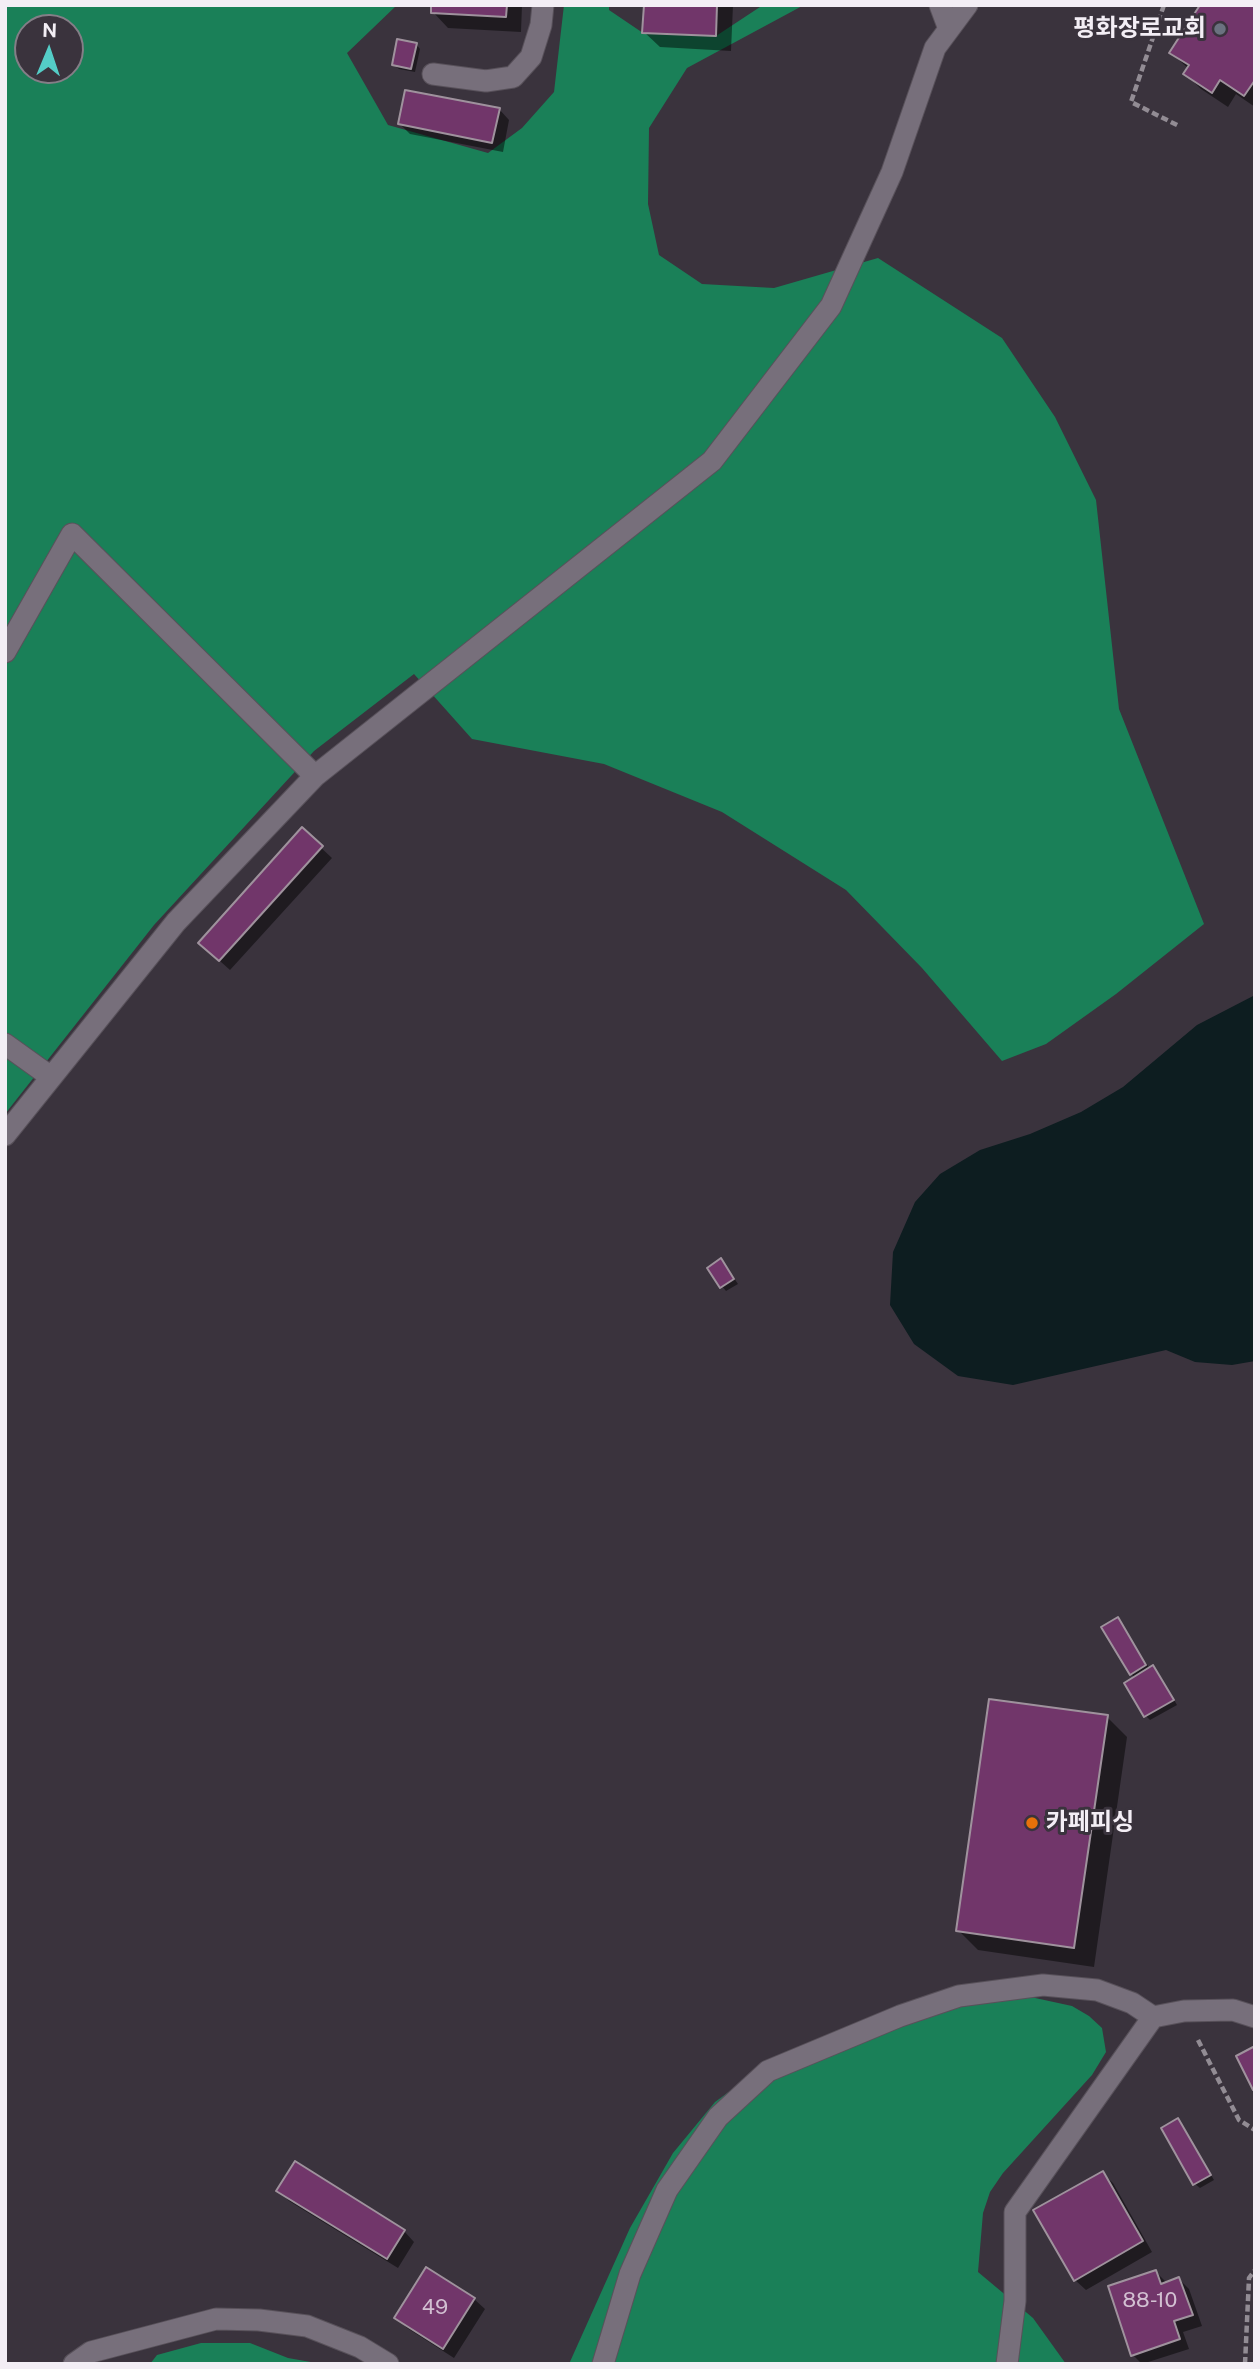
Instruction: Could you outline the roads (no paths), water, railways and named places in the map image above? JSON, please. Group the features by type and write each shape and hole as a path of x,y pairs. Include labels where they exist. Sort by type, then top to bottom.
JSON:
{"lane":[{"path":"433,74 486,81 513,77 531,57 541,25 543,5"},
{"path":"940,5 949,29"},
{"path":"5,1135 176,922 315,776 712,461 831,306 892,172 935,48 967,5"},
{"path":"5,652 72,534 315,776"},
{"path":"5,1044 51,1077"},
{"path":"603,2364 630,2274 667,2190 718,2118 768,2071 900,2016 959,1996 1042,1985 1097,1990 1132,2003 1153,2017"},
{"path":"1007,2364 1016,2301 1015,2212 1153,2017 1184,2011 1233,2010 1255,2017"},
{"path":"74,2364 91,2352 216,2319 259,2319 307,2326 360,2347 388,2364"}],"place":[{"name":"평화장로교회","path":"1220,29"},
{"name":"카페피싱","path":"1032,1823"}]}
